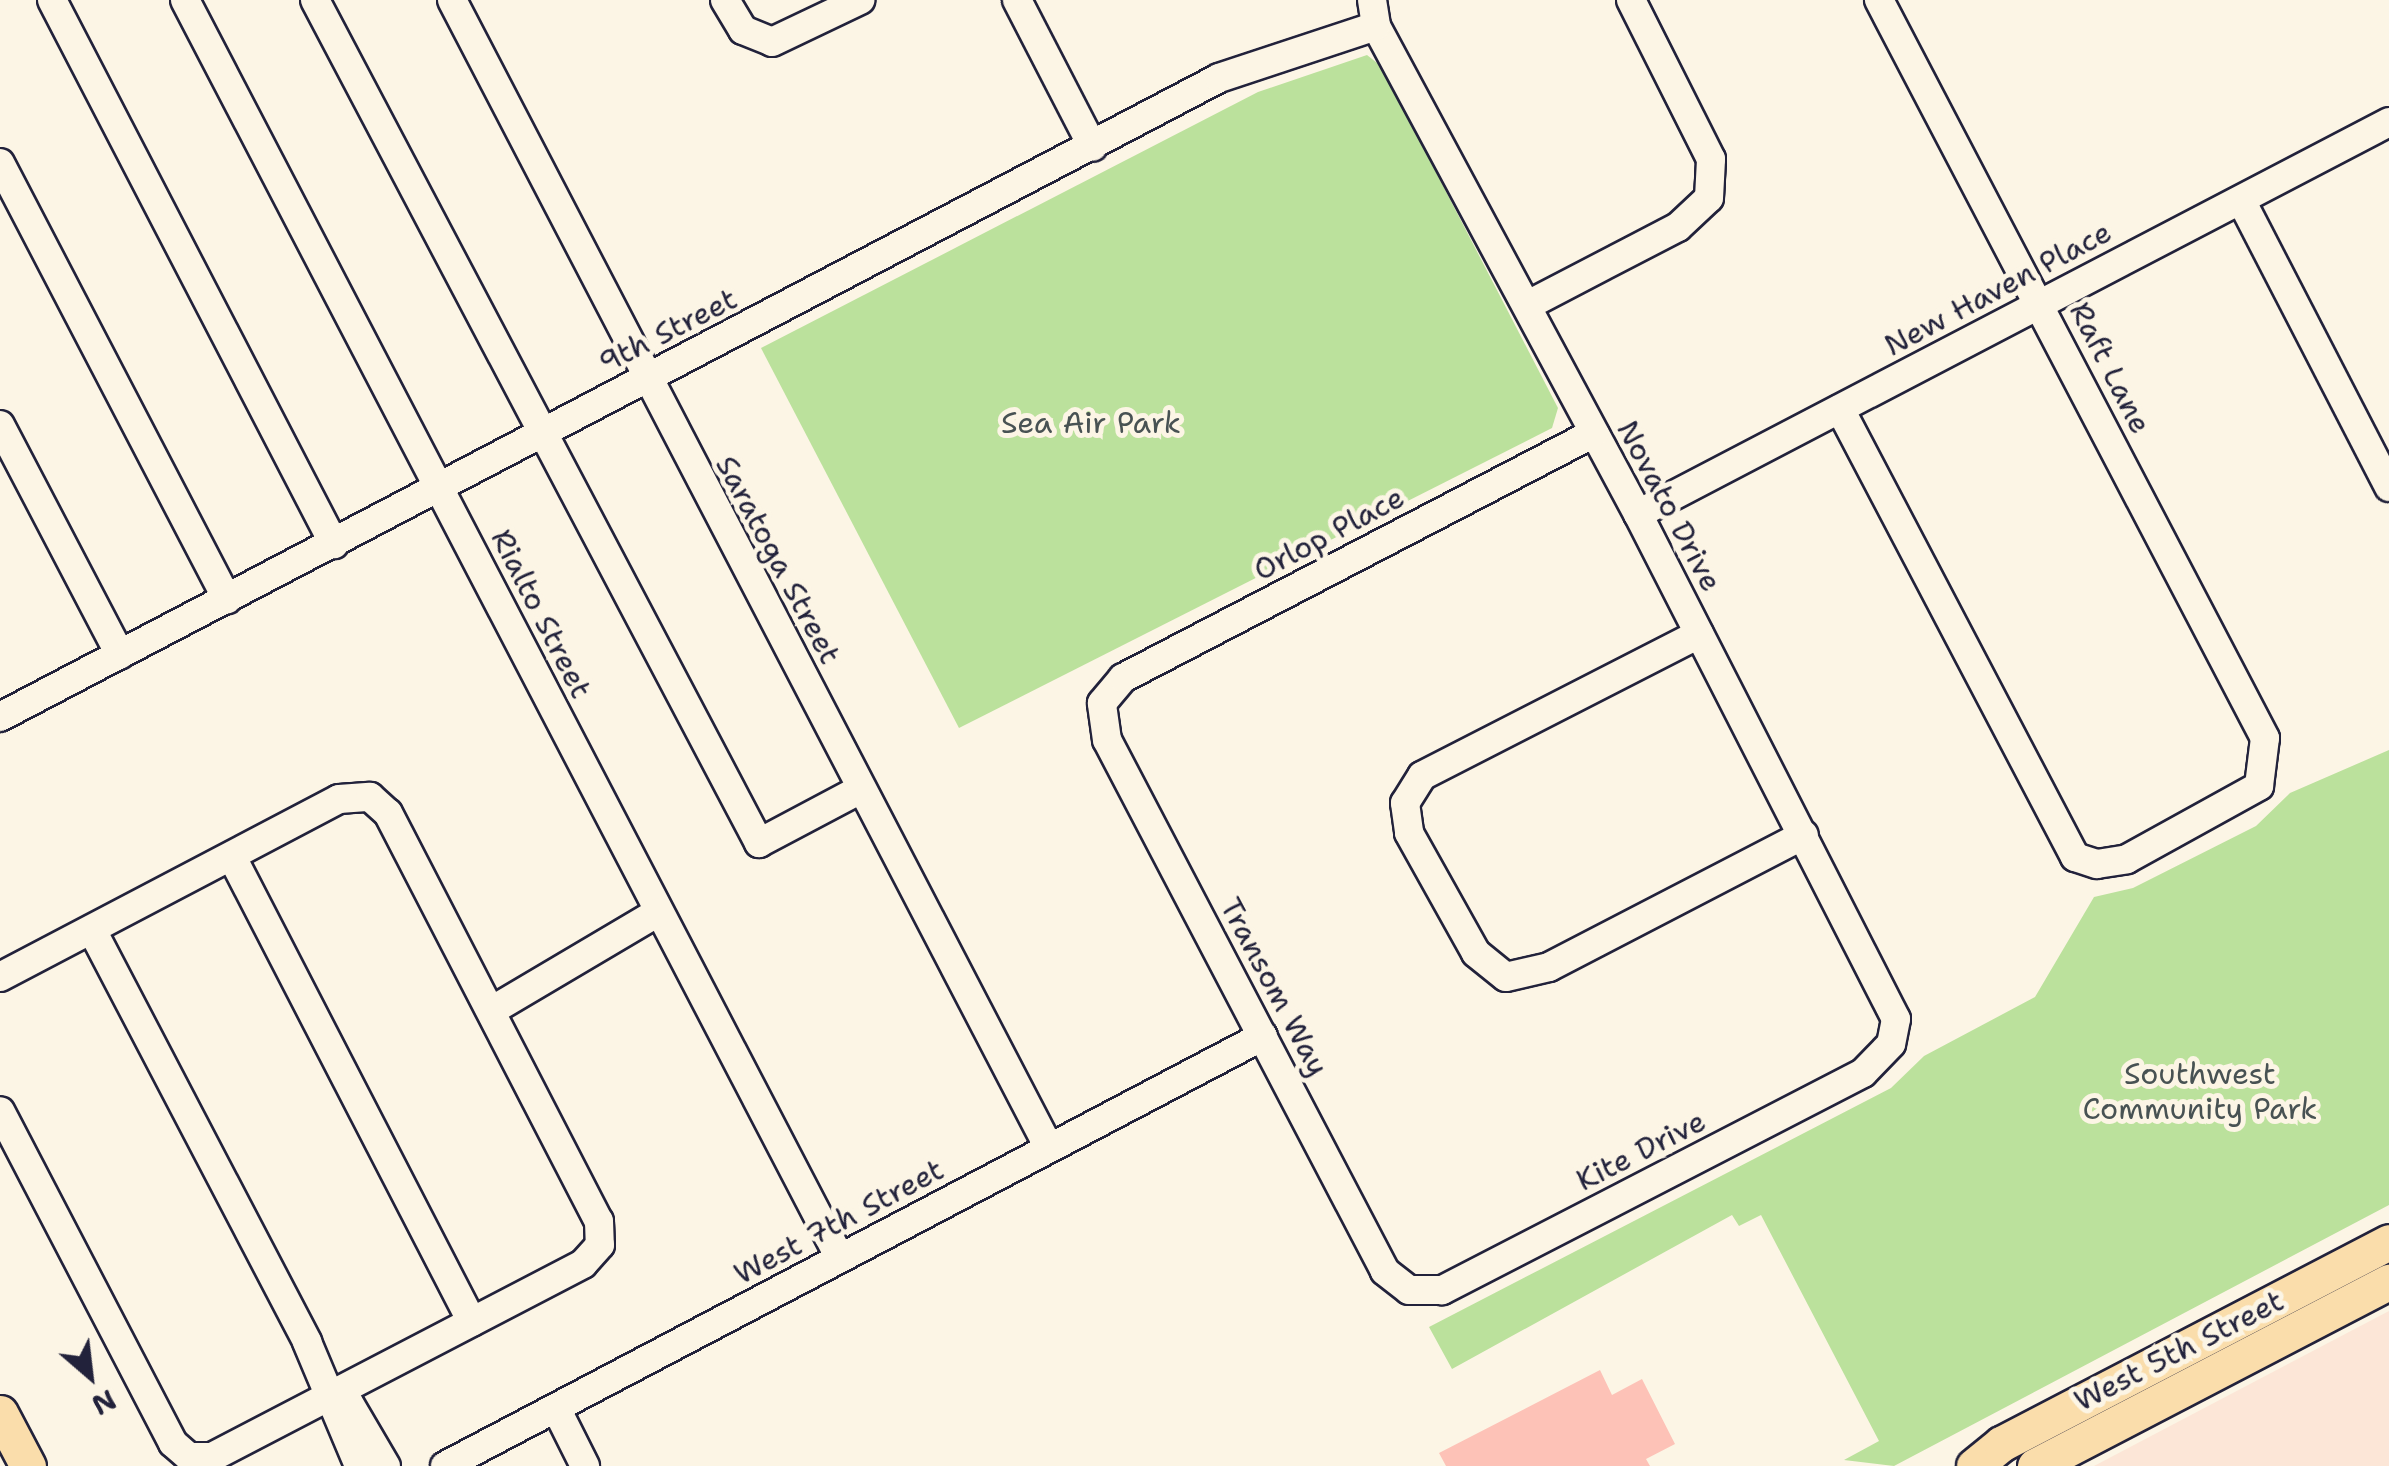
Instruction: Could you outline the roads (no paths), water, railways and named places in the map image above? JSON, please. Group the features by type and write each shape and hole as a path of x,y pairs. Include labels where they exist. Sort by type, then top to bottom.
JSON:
{"main road":[{"name":"West 5th Street","path":"1974,1466 2001,1444 2389,1242"},
{"name":"West 5th Street","path":"2035,1466 2388,1285"},
{"path":"0,1413 28,1466"}],"street":[{"path":"52,0 334,544"},
{"name":"Rialto Street","path":"185,0 840,1258"},
{"path":"315,0 759,844 861,788"},
{"name":"Saratoga Street","path":"452,0 1049,1148"},
{"path":"726,0 758,39 788,39 860,0"},
{"path":"1017,0 1094,147"},
{"path":"1528,305 1678,228 1709,198 1711,159 1631,0"},
{"name":"Raft Lane","path":"1840,408 2066,846 2097,864 2127,858 2249,796 2266,772 2265,738 1879,0"},
{"name":"9th Street","path":"4,707 120,655 1246,66 1374,13"},
{"name":"Novato Drive","path":"1374,13 1891,1000 1891,1044"},
{"name":"New Haven Place","path":"1638,514 2389,122"},
{"path":"0,163 227,599"},
{"path":"2241,200 2389,487"},
{"path":"0,425 120,655"},
{"name":"Orlop Place","path":"1102,703 1123,678 1594,433"},
{"path":"1699,634 1508,728 1412,786 1405,803 1409,833 1476,953 1506,976 1549,967 1804,835"},
{"name":"Transom Way","path":"1102,703 1107,740 1385,1271 1410,1290"},
{"path":"0,977 346,796 370,797 388,813 600,1221 594,1255 212,1457 189,1458 173,1443 0,1111"},
{"path":"232,857 472,1322"},
{"path":"488,1004 658,913"},
{"path":"92,930 332,1394 350,1403 359,1450 386,1466"},
{"name":"West 7th Street","path":"445,1466 1263,1036"},
{"name":"Kite Drive","path":"1410,1290 1442,1290 1863,1073 1891,1044"},
{"path":"556,1408 585,1466"}],"park label":[{"name":"Sea Air Park","path":"1091,423"},
{"name":"Southwest Community Park","path":"2200,1091"}]}
